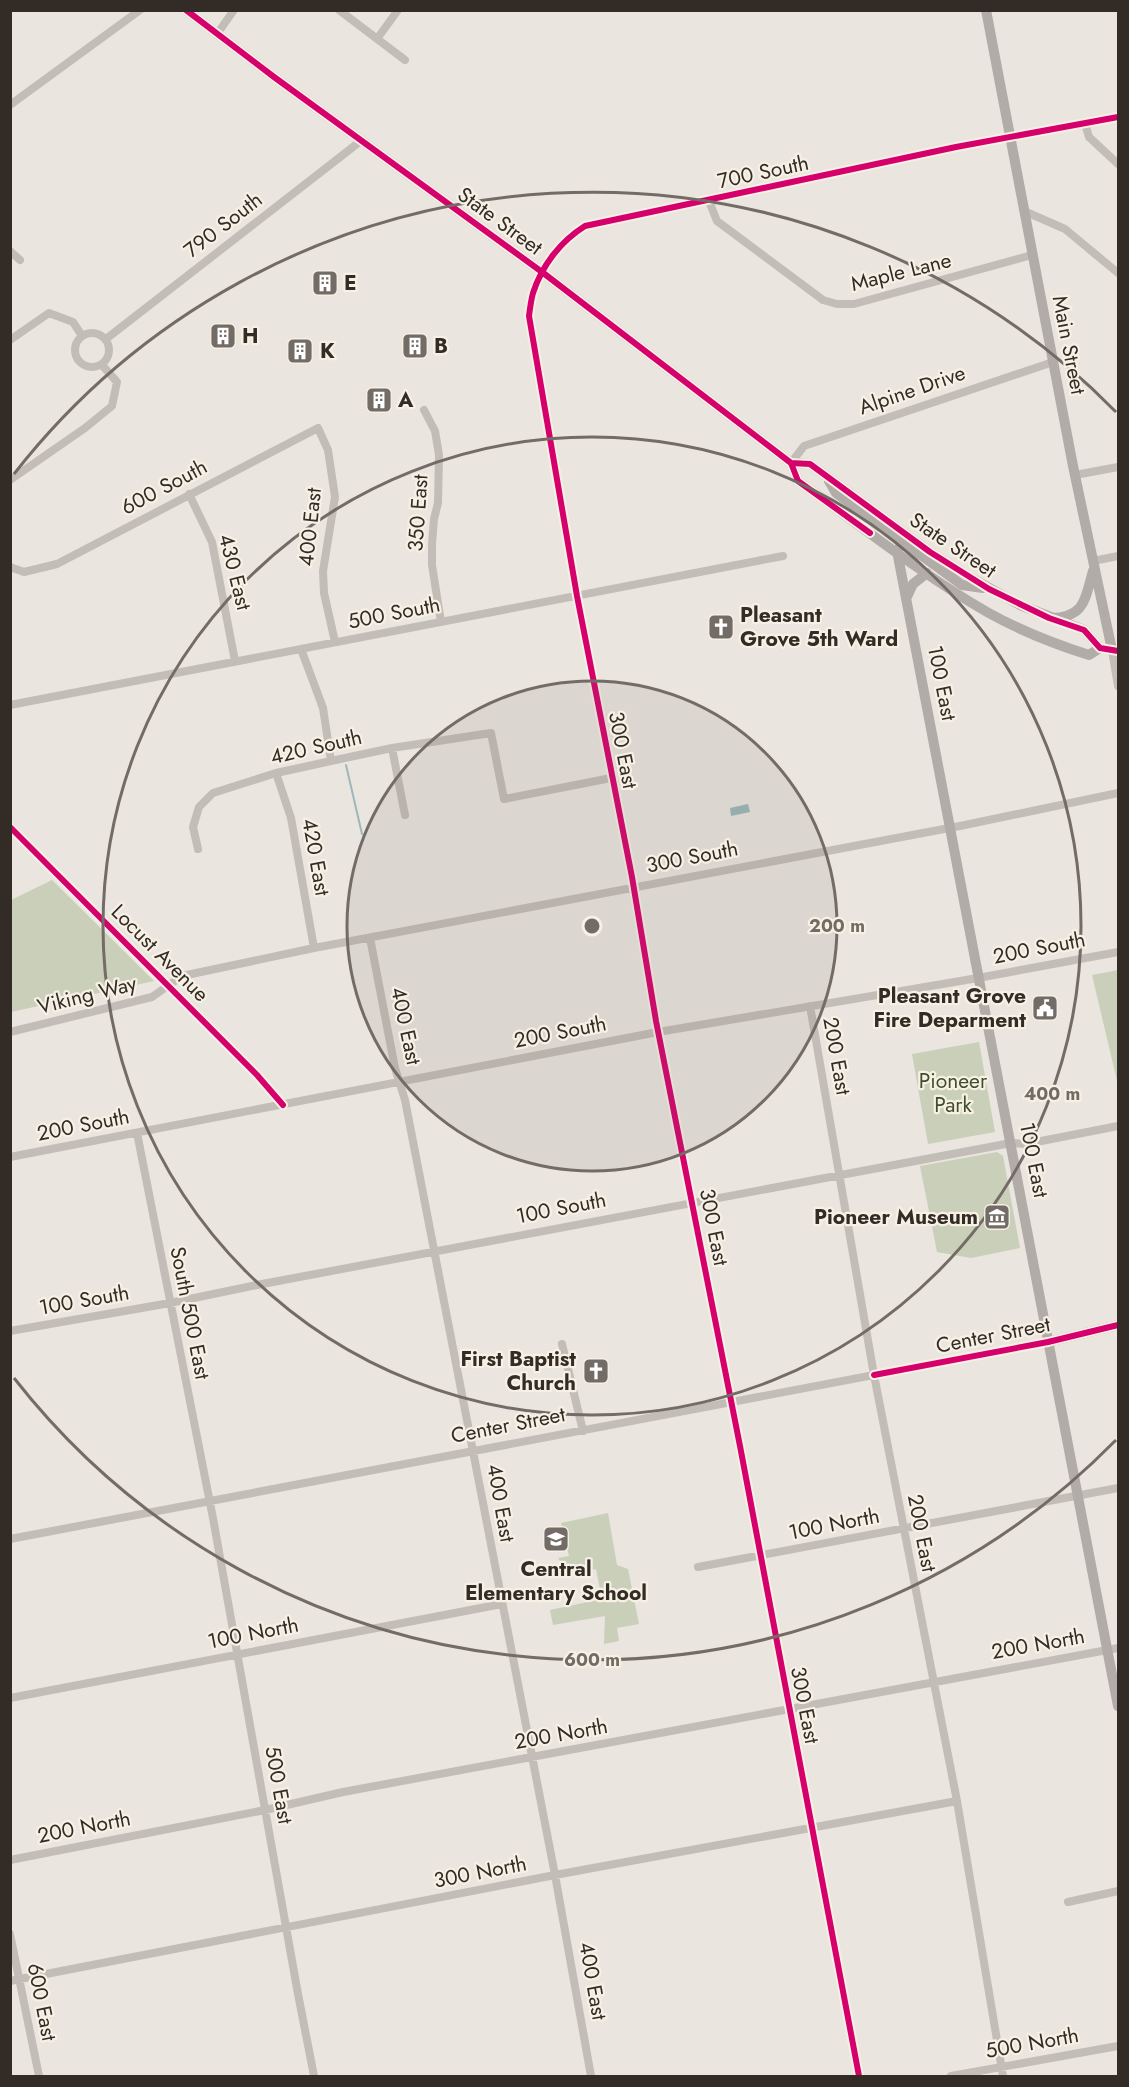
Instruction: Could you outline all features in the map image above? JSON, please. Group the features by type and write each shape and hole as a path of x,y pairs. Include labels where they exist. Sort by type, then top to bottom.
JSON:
{"main road":[{"name":"State Street","path":"186,10 274,77 542,272 791,463 798,481 870,533 900,547 927,573 987,612 1032,634 1089,655 1110,649"},
{"name":"Main Street","path":"986,10 1110,649"},
{"name":"State Street","path":"791,463 810,464 930,552 989,590 1049,618 1084,630 1110,649"},
{"path":"828,477 836,493 900,547 962,585 989,590"},
{"name":"100 East","path":"900,547 906,599 1048,1342 1078,1497 1113,1649 1119,1706"},
{"path":"1049,618 1067,616 1080,609 1088,595 1094,565"},
{"path":"906,599 913,584 927,573"},
{"name":"Center Street","path":"1048,1342 1119,1324"}],"street":[{"path":"10,105 140,10"},
{"path":"217,34 234,10"},
{"path":"339,10 405,60"},
{"path":"377,39 398,10"},
{"name":"700 South","path":"542,272 562,244 585,226 1119,117"},
{"path":"1085,124 1089,137 1119,164"},
{"name":"790 South","path":"106,339 362,140"},
{"name":"Maple Lane","path":"709,201 717,221 823,300 837,304 854,304 1032,255"},
{"path":"1024,211 1065,229 1119,273"},
{"path":"10,251 20,260"},
{"name":"300 East","path":"542,272 533,293 529,316 577,596 634,887 658,1032 859,2076"},
{"path":"10,340 49,313 73,322 82,336"},
{"path":"93,333 106,339 110,350 109,356 102,364 92,368 86,367 78,360 75,350 82,336 93,333"},
{"name":"Alpine Drive","path":"791,463 804,446 1053,362"},
{"path":"10,480 85,428 112,406 117,382 102,364"},
{"name":"350 East","path":"424,410 435,431 439,455 438,503 434,519 432,565 441,622"},
{"name":"400 East","path":"318,428 328,450 334,496 322,571 324,593 335,642"},
{"name":"600 South","path":"10,567 24,572 57,564 318,428"},
{"path":"1075,475 1119,467"},
{"name":"430 East","path":"189,494 212,542 235,661"},
{"name":"500 South","path":"10,705 783,556"},
{"path":"1094,565 1119,556"},
{"path":"301,649 323,708 331,761"},
{"name":"Main Street","path":"1110,649 1119,686"},
{"name":"420 South","path":"198,849 193,827 199,807 213,793 276,773 392,748 491,733 504,799 611,778"},
{"path":"392,748 405,814"},
{"name":"420 East","path":"276,773 291,818 314,948"},
{"name":"300 South","path":"169,986 182,976 314,948 1119,794"},
{"name":"Locust Avenue","path":"10,827 169,986 283,1105"},
{"name":"400 East","path":"370,938 405,1100 555,1875 591,2076"},
{"name":"200 South","path":"10,1157 658,1032 1119,952"},
{"name":"Viking Way","path":"10,1032 152,997 169,986"},
{"name":"200 East","path":"810,1006 874,1375 957,1801 1002,2072"},
{"name":"100 South","path":"10,1331 170,1303 838,1174 1011,1143 1026,1144 1119,1126"},
{"name":"South 500 East","path":"136,1133 209,1500"},
{"name":"Center Street","path":"10,1539 1048,1342"},
{"path":"562,1344 583,1431"},
{"name":"100 North","path":"698,1568 1119,1488"},
{"name":"500 East","path":"209,1500 298,1994 315,2076"},
{"name":"100 North","path":"10,1698 502,1604"},
{"name":"200 North","path":"10,1860 265,1810 343,1792 1113,1649"},
{"name":"300 North","path":"15,1980 555,1875 957,1801"},
{"path":"1068,1902 1119,1891"},
{"name":"600 East","path":"10,1934 15,1980 39,2076"},
{"name":"500 North","path":"951,2076 1002,2072 1119,2046"}],"green space":[{"path":"52,880 154,981 11,1012 11,900"},
{"path":"1118,970 1118,1085 1092,975"},
{"name":"Pioneer Park","path":"979,1042 995,1132 928,1144 912,1054"},
{"name":"Pioneer Park","path":"997,1152 1003,1156 1020,1248 971,1258 937,1252 920,1166"},
{"path":"608,1513 617,1565 628,1569 639,1624 617,1628 619,1641 604,1644 605,1616 553,1625 550,1610 602,1599 596,1569 568,1574 558,1558 569,1556 561,1523"}],"water":[{"path":"748,804 750,812 731,816 730,808"}],"waterway":[{"path":"346,765 362,834"}],"cycle path":[{"path":"186,10 274,77 542,272 791,463 810,464 930,552 989,589 1049,618 1084,630 1100,648 1118,651"},
{"path":"859,2076 740,1446 656,1021 632,877 577,596 529,316 533,293 547,263 560,246 585,226 956,147 1118,117"},
{"path":"791,463 798,481 870,533"},
{"path":"10,827 257,1075 283,1105"},
{"path":"874,1375 1048,1342 1118,1325"}],"place":[{"name":"E","path":"325,283"},
{"name":"H","path":"223,336"},
{"name":"B","path":"415,346"},
{"name":"K","path":"300,351"},
{"name":"A","path":"379,400"},
{"name":"Pleasant Grove 5th Ward","path":"721,627"},
{"name":"Pleasant Grove Fire Deparment","path":"1045,1008"},
{"name":"Pioneer Museum","path":"997,1217"},
{"name":"First Baptist Church","path":"596,1371"},
{"name":"Central Elementary School","path":"556,1539"}]}
